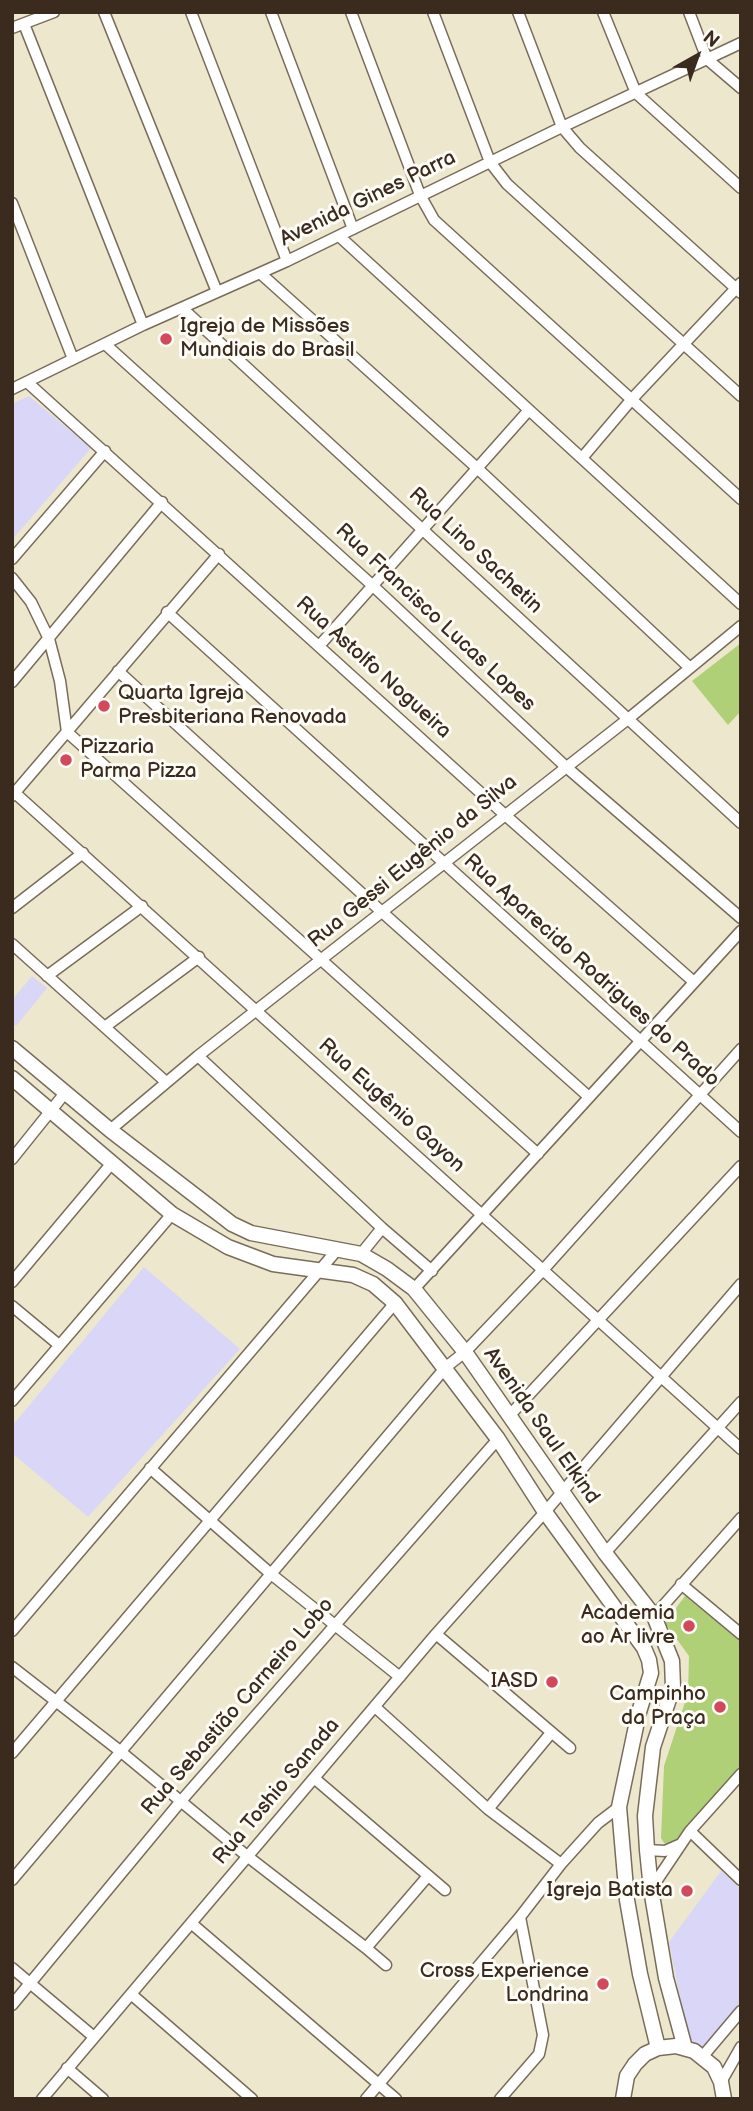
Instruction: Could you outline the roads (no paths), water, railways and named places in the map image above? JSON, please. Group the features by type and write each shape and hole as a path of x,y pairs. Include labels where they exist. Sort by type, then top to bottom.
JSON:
{"main road":[{"name":"Avenida Saul Elkind","path":"12,1048 110,1130 232,1224 251,1233 361,1254 414,1289 464,1352 561,1492 654,1616 672,1661 673,1687 653,1747 645,1816 647,1850 666,1978 685,2048"},
{"name":"Avenida Saul Elkind","path":"12,1078 172,1214 228,1247 273,1264 353,1275 373,1284 395,1303 498,1439 545,1512 644,1648 651,1673 620,1807 627,1900 640,1975 658,2048"},
{"path":"642,1705 665,1711"},
{"path":"623,2099 627,2076 635,2064 645,2054 658,2048 685,2048 703,2056 714,2067 724,2098"}],"street":[{"path":"12,28 39,15 54,12"},
{"path":"104,12 217,292"},
{"path":"191,12 287,261"},
{"path":"271,12 352,229"},
{"path":"351,12 420,195 434,220 741,499"},
{"path":"433,12 490,162 507,184 741,396"},
{"path":"518,12 562,127 580,148 739,288 632,399 582,458"},
{"path":"603,12 636,93 741,188"},
{"path":"689,12 708,59 741,88"},
{"path":"24,24 144,325"},
{"name":"Avenida Gines Parra","path":"12,389 144,325 287,261 741,43"},
{"path":"12,203 73,359"},
{"path":"339,236 741,604"},
{"path":"260,273 477,468 689,667"},
{"name":"Rua Lino Sachetin","path":"183,308 741,823"},
{"name":"Rua Francisco Lucas Lopes","path":"105,344 372,585 565,766 741,918"},
{"name":"Rua Astolfo Nogueira","path":"27,382 504,814 694,982"},
{"path":"319,646 529,410"},
{"path":"12,559 105,451"},
{"path":"12,682 162,502"},
{"path":"14,795 219,554"},
{"path":"12,578 31,602 49,639 60,681 67,732 538,1154"},
{"name":"Rua Aparecido Rodrigues do Prado","path":"167,612 741,1132"},
{"name":"Rua Gessi Eugênio da Silva","path":"110,1130 198,1056 628,719 741,626"},
{"path":"118,671 589,1097"},
{"name":"Rua Eugênio Gayon","path":"14,795 199,957 741,1449"},
{"path":"12,908 83,853"},
{"path":"47,976 142,906"},
{"path":"414,1289 741,931"},
{"path":"12,944 166,1082"},
{"path":"106,1026 199,957"},
{"path":"12,1880 446,1367 464,1352 543,1270 741,1049"},
{"path":"198,1056 382,1228 432,1271"},
{"path":"12,1159 65,1093"},
{"path":"12,1282 112,1163"},
{"path":"510,1415 741,1166"},
{"path":"12,1401 172,1214"},
{"path":"361,1254 382,1228"},
{"path":"15,1624 337,1250"},
{"name":"Rua Toshio Sanada","path":"42,2099 436,1634 741,1284"},
{"path":"12,1753 395,1303"},
{"path":"12,1306 59,1345"},
{"path":"605,1553 741,1402"},
{"name":"Rua Sebastião Carneiro Lobo","path":"12,2005 181,1801 498,1439"},
{"path":"150,1468 271,1574 400,1677"},
{"path":"654,1616 741,1518"},
{"path":"681,1584 741,1634"},
{"path":"436,1634 570,1748"},
{"path":"12,1667 386,1965"},
{"path":"374,1707 488,1809 561,1864"},
{"path":"488,1809 551,1733"},
{"path":"651,1889 690,1831 741,1774"},
{"path":"314,1778 445,1890"},
{"path":"366,2099 520,1917 561,1864 598,1823 620,1807"},
{"path":"690,1831 741,1880"},
{"path":"647,1850 665,1851 681,1844"},
{"path":"366,1948 428,1876"},
{"path":"500,2099 538,2054 543,2035 520,1917"},
{"path":"191,1923 396,2099"},
{"path":"12,1968 94,2037"},
{"path":"131,1994 246,2097"},
{"path":"703,2056 741,2011"},
{"path":"721,2082 741,2047"},
{"path":"67,2068 103,2099"}],"place":[{"name":"Igreja de Missões Mundiais do Brasil","path":"166,339"},
{"name":"Quarta Igreja Presbiteriana Renovada","path":"104,706"},
{"name":"Pizzaria Parma Pizza","path":"66,760"},
{"name":"Academia ao Ar livre","path":"689,1626"},
{"name":"IASD","path":"552,1682"},
{"name":"Campinho da Praça","path":"720,1707"},
{"name":"Igreja Batista","path":"687,1891"},
{"name":"Cross Experience Londrina","path":"603,1984"}]}
